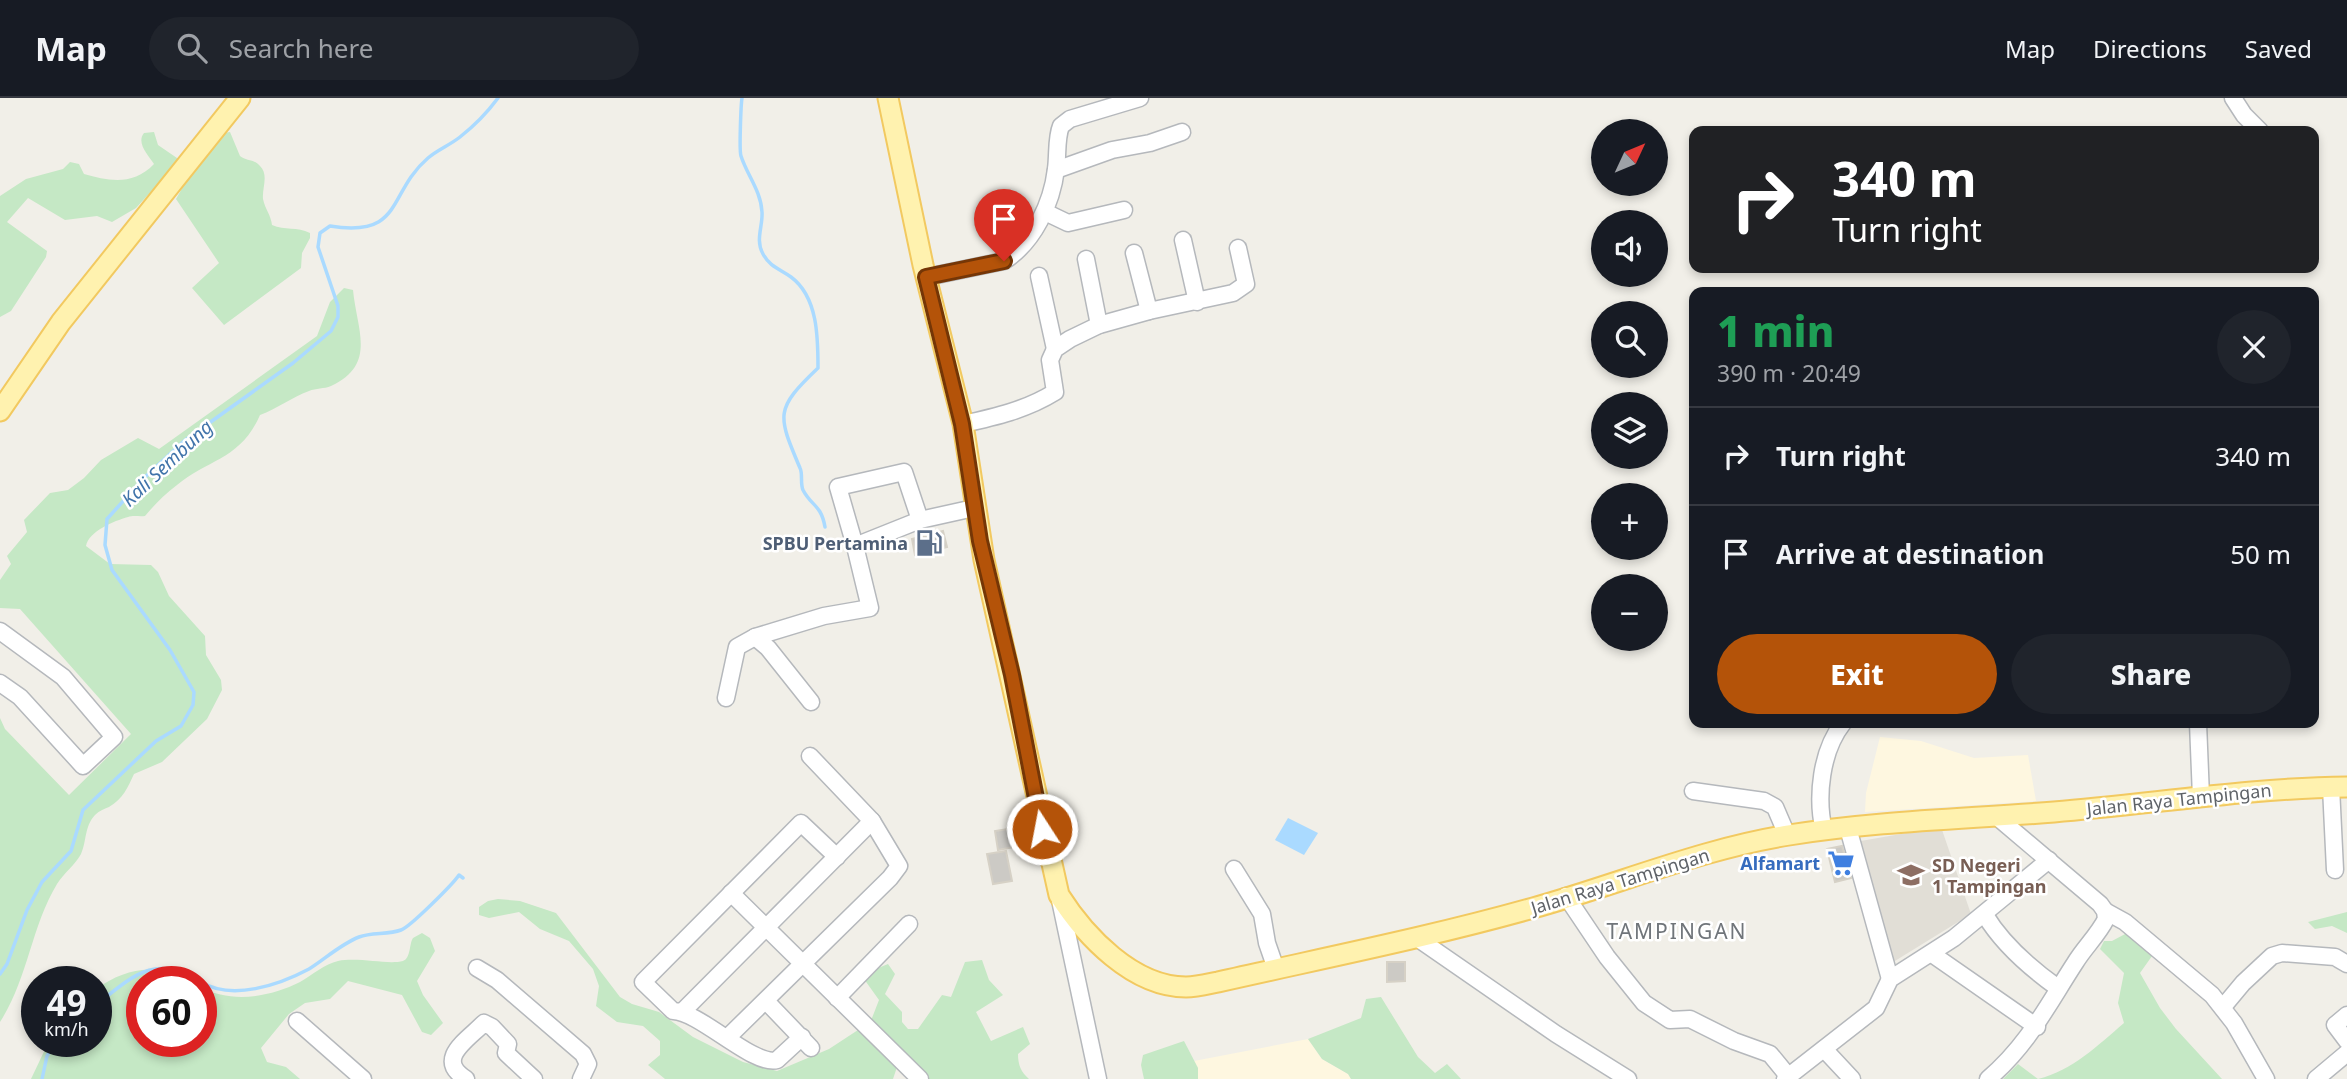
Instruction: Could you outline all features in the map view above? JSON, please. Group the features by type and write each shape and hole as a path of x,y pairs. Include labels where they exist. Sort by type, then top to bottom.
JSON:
{"main road":[{"path":"0,411 61,322 240,98"},
{"path":"888,98 926,277 962,424 974,508 1059,895"},
{"name":"Jalan Raya Tampingan","path":"1059,895 1072,915 1101,946 1133,970 1154,979 1187,987 1417,938 1537,907 1649,869 1787,835 2201,797 2241,791 2339,787"}],"street":[{"path":"926,277 1004,261 1015,254 1045,212 1056,170 1059,129 1064,123 1140,98"},
{"path":"2233,98 2255,126"},
{"path":"1056,170 1112,150 1150,143 1182,132"},
{"path":"1045,212 1068,223 1124,210"},
{"path":"1183,240 1197,302"},
{"path":"1055,349 1099,325 1233,293 1246,284 1238,248"},
{"path":"1134,253 1149,311"},
{"path":"1086,259 1099,325"},
{"path":"962,424 1003,415 1040,401 1055,392 1050,360 1055,349 1039,276"},
{"path":"726,698 737,647 755,637 824,616 870,608 838,487 904,472 920,520"},
{"path":"855,546 920,520 974,508"},
{"path":"0,631 64,677 114,737 83,766 20,697 0,684"},
{"path":"755,637 768,648 811,702"},
{"path":"1824,831 1820,809 1822,780 1833,740 1840,728"},
{"path":"2198,728 2201,797"},
{"path":"727,1038 899,866 872,821 810,756"},
{"path":"2335,870 2340,842 2339,787"},
{"path":"1693,791 1764,801 1774,807 1787,835"},
{"path":"1996,816 2105,911 2125,922 2223,1007 2266,1079"},
{"path":"683,1011 872,821"},
{"path":"766,1001 807,1042 772,1061 764,1060 711,1031 683,1011 673,1011 643,982 801,823 837,857"},
{"path":"1847,828 1889,979"},
{"path":"1566,896 1614,966 1644,1003 1670,1020 1690,1019 1734,1041 1770,1054 1787,1078 1876,1008 1889,979 1932,954 1985,915 2049,860"},
{"path":"1234,869 1262,915 1267,943 1276,969"},
{"path":"731,893 918,1077"},
{"path":"1059,895 1098,1079"},
{"path":"1988,1079 2003,1067 2037,1027 2058,988 2102,927 2106,919 2105,911"},
{"path":"1985,915 2006,943 2031,969 2058,988"},
{"path":"838,998 909,924"},
{"path":"1417,938 1556,1034 1628,1079"},
{"path":"2223,1007 2243,983 2272,956 2282,953 2335,957 2347,964"},
{"path":"1932,954 2037,1027"},
{"path":"477,968 497,979 583,1054 588,1064 587,1077"},
{"path":"2347,1015 2335,1025 2347,1041"},
{"path":"297,1021 363,1079"},
{"path":"466,1079 455,1072 452,1063 455,1052 484,1023 492,1027 508,1044 506,1053 534,1079"},
{"path":"1824,1048 1852,1079"},
{"path":"2316,1079 2347,1053"}],"shaded area":[{"path":"1880,737 1921,741 1974,758 2028,755 2036,801 1865,812 1866,793"},
{"name":"SD Negeri 1 Tampingan","path":"1941,827 1971,914 1890,964 1855,842"},
{"path":"1308,1039 1322,1059 1348,1074 1351,1079 1198,1079 1198,1068 1194,1061"}],"green space":[{"path":"154,132 158,145 193,169 223,133 230,132 240,156 255,162 263,170 263,199 272,225 310,233 302,253 301,268 224,325 192,288 219,263 176,199 184,185 167,174 136,208 112,222 97,216 65,220 28,198 7,222 47,251 46,257 11,311 0,317 0,196 26,179 63,169 70,162 79,164 84,174 112,180 138,176 154,164 141,141 144,133"},
{"path":"344,288 353,290 361,345 354,367 345,377 331,386 312,390 260,415 244,441 234,450 189,476 160,499 145,516 130,516 116,521 97,531 88,541 86,546 110,564 151,565 158,572 169,596 205,636 206,655 221,680 222,690 207,719 162,762 134,774 118,800 98,812 91,820 81,854 60,880 48,901 25,966 21,966 17,988 0,1022 0,718 5,729 69,795 131,734 20,609 0,608 0,580 11,564 7,556 27,532 24,520 50,493 68,490 101,460 138,438 159,449 317,336 330,302"},
{"path":"498,899 520,901 556,913 620,997 632,1004 659,1012 693,1037 743,1062 777,1071 829,1049 872,1018 879,1000 864,979 871,971 888,964 895,974 885,994 902,1012 902,1022 908,1029 918,1029 942,995 951,997 965,962 982,960 989,980 1003,995 976,1012 991,1041 1023,1027 1030,1044 1018,1054 1018,1058 1020,1068 1029,1079 916,1079 897,1067 893,1079 665,1079 648,1065 660,1055 660,1041 643,1026 617,1022 596,1006 599,986 593,969 569,941 540,929 519,912 489,918 479,915 479,907"},
{"path":"2347,912 2347,933 2332,926 2315,929 2308,922"},
{"path":"422,933 430,938 435,951 417,981 423,995 443,1023 431,1035 422,1032 402,995 348,981 330,999 305,1003 289,1014 261,1048 267,1062 286,1067 300,1079 31,1079 41,1057 112,1057 112,980 119,976 126,974 126,1057 217,1057 217,993 238,997 276,992 338,961 403,961 413,938"},
{"path":"2127,933 2152,956 2140,973 2160,1008 2222,1079 2038,1079 2073,1063 2124,1023 2118,1003 2124,973 2100,949 2104,941 2112,941"},
{"path":"1381,997 1418,1057 1435,1073 1447,1064 1461,1079 1351,1079 1348,1074 1322,1059 1308,1039 1361,1018 1366,999"},
{"path":"1184,1041 1198,1068 1198,1079 1144,1079 1141,1065 1143,1055"},
{"path":"2018,1064 2038,1079 2003,1079"}],"water":[{"path":"1288,818 1318,833 1304,855 1275,840"}],"building":[{"name":"SPBU Pertamina","path":"943,531 947,547 915,555 912,539"},
{"path":"1015,828 1019,846 998,850 995,831"},
{"name":"Alfamart","path":"1842,846 1851,878 1835,882 1827,849"},
{"path":"1006,851 1012,881 993,884 987,854"},
{"path":"1387,962 1405,962 1405,981 1387,982"}],"waterway":[{"name":"Kali Sembung","path":"0,974 7,964 27,910 42,882 71,851 83,810 156,741 181,726 193,705 194,692 170,650 112,570 105,545 107,519 144,478 184,441 293,363 331,331 338,317 338,306 318,247 320,233 330,226 354,228 371,225 383,219 415,171 432,155 470,128 498,98"},
{"path":"742,98 740,152 761,204 761,249 769,262 800,285 807,295 815,319 818,368 787,403 784,423 801,470 803,490 821,514 825,527"},
{"path":"217,989 241,990 270,985 309,969 359,937 401,930 431,905 459,875 463,878"},
{"path":"112,993 126,982"},
{"path":"42,1079 47,1057"}],"place":[{"name":"SPBU Pertamina","path":"929,543"},
{"name":"Alfamart","path":"1841,863"},
{"name":"SD Negeri 1 Tampingan","path":"1911,875"}],"district":[{"name":"TAMPINGAN","path":"1677,931"}],"route":[{"path":"1004,261 926,277 962,424 980,541 1012,675 1042,829"}]}
